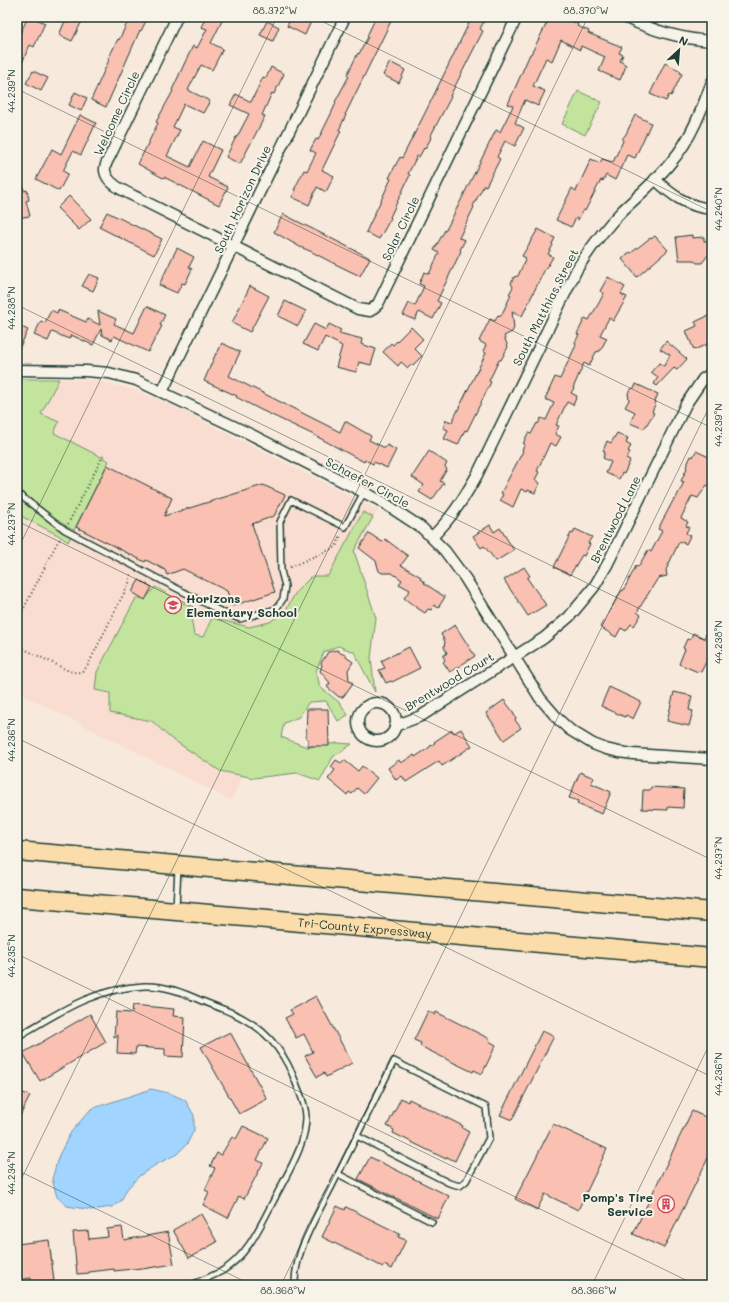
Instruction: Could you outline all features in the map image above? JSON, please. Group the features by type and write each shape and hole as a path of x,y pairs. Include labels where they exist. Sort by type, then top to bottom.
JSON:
{"highway":[{"path":"17,851 712,912"},
{"name":"Tri-County Expressway","path":"17,897 712,958"}],"street":[{"name":"Welcome Circle","path":"177,17 110,156 105,170 107,177 115,186 234,246"},
{"name":"South Horizon Drive","path":"162,392 345,17"},
{"name":"Solar Circle","path":"234,246 358,309 370,311 374,309 517,17"},
{"path":"624,17 665,33 683,38 712,41"},
{"name":"South Matthias Street","path":"432,538 454,513 465,497 577,270 596,239 672,161 691,132 712,82"},
{"path":"655,179 676,198 700,208 712,209"},
{"name":"Schaefer Circle","path":"17,370 76,370 109,373 136,380 364,492 422,528 448,555 465,578 515,657 530,684 553,715 570,730 593,744 606,749 633,754 712,759"},
{"name":"Brentwood Lane","path":"515,657 544,638 569,617 594,587 607,565 686,404 703,379 712,373"},
{"name":"Brentwood Court","path":"395,726 421,716 515,657"}],"lane":[{"path":"17,493 65,530 220,611 240,619 276,609 283,599 285,586 281,571 280,522 291,500 345,527 364,492"},
{"path":"176,911 178,865"},
{"path":"17,1037 86,998 104,993 144,986 159,987 175,990 244,1018 259,1028 284,1056 304,1103 306,1116 305,1130 299,1148 257,1234 240,1257 224,1270 192,1285"},
{"path":"294,1285 299,1252 394,1061 486,1107 489,1138 466,1181 460,1186 449,1183 357,1136"},
{"path":"338,1174 432,1222"}],"path":[{"path":"17,622 58,541 65,538 65,530 103,456"},
{"path":"281,571 336,547 345,527"},
{"path":"17,644 22,648 74,673 82,671 88,666 129,583 131,578 129,571"}],"shaded area":[{"name":"Horizons Elementary School","path":"59,379 99,381 134,390 169,404 378,510 231,800 17,692 17,462"}],"green space":[{"path":"578,91 602,102 585,135 562,124"},
{"path":"17,379 59,379 41,414 59,422 54,433 109,461 68,542 58,535 17,514"},
{"path":"363,512 373,517 354,551 376,618 371,658 375,692 354,652 338,646 324,652 316,671 320,687 340,703 348,715 338,721 326,701 309,702 299,717 284,723 281,737 307,747 338,743 352,744 333,757 320,781 297,773 254,778 220,771 169,737 152,721 110,713 110,693 95,690 97,672 136,598 146,598 155,587 189,606 194,635 203,637 212,618 249,627 270,622 286,610 296,592 312,576 328,576"}],"water":[{"path":"151,1089 169,1093 185,1100 194,1115 194,1130 187,1144 177,1154 157,1164 139,1176 127,1189 121,1201 112,1207 92,1210 67,1206 57,1197 52,1179 59,1155 71,1132 91,1109"}],"building":[{"path":"28,17 32,17 45,23 34,47 30,45 17,74 17,40"},
{"path":"72,17 84,17 72,41 59,35 65,21 69,23"},
{"path":"130,17 148,17 141,31 140,30 106,107 91,100 109,60 108,59"},
{"path":"206,17 224,17 211,43 223,49 212,70 201,65 188,90 210,101 203,113 184,104 173,127 180,130 167,156 190,167 203,141 221,150 208,177 228,187 219,205 164,177 163,178 138,164 158,123 156,122 173,91 172,90 193,46 197,48 207,29 201,27"},
{"path":"291,17 313,17 305,35 287,26"},
{"path":"376,17 393,17 345,115 339,130 341,131 322,170 334,176 326,192 317,187 309,205 292,197 296,190 294,190 304,170 307,171 316,153 310,150 316,139 318,140 331,114 336,103 335,102 349,76 347,75 368,37 367,36"},
{"path":"472,17 486,17 480,29 483,31 430,137 431,138 419,157 417,156 408,174 410,175 390,217 391,218 379,239 366,232 391,179 389,178 400,157 402,158"},
{"path":"550,17 563,17 578,24 577,26 589,31 588,33 622,47 619,53 623,55 620,61 626,65 620,80 599,71 605,57 581,46 580,50 561,40 552,61 546,58 533,86 545,91 538,106 525,100 515,123 524,128 515,146 505,141 497,157 500,159 486,186 484,185 473,206 474,207 459,238 465,240 437,301 441,303 433,319 419,312 415,320 403,315 409,303 415,306 424,286 419,284 424,272 429,274 439,253 434,250 446,230 496,130 500,132 513,106 508,104 530,54"},
{"path":"267,21 279,27 273,41 260,35"},
{"path":"390,62 405,70 399,83 383,75"},
{"path":"665,63 681,71 680,73 682,74 671,96 669,95 666,101 650,94"},
{"path":"271,67 284,74 274,94 272,93 262,115 265,116 240,164 226,157 249,114 230,105 236,94 251,102 263,77 266,78"},
{"path":"33,71 48,78 41,91 26,83"},
{"path":"75,92 87,98 81,111 69,105"},
{"path":"80,115 96,123 81,155 73,151 63,171 68,174 59,191 36,179 52,149 61,154"},
{"path":"635,115 651,123 635,158 627,155 615,180 606,175 603,181 601,180 585,211 583,210 578,220 576,218 571,227 556,220 572,188 576,191 591,159 600,163 602,159 613,162 623,141 622,139"},
{"path":"21,177 24,191 27,190 29,200 26,201 30,216 17,218 17,178"},
{"path":"69,196 91,219 79,230 57,208"},
{"path":"107,212 162,239 154,255 99,227"},
{"path":"283,214 370,258 360,276 300,247 274,232"},
{"path":"538,229 555,238 548,254 553,257 546,267 522,316 512,311 514,328 512,332 504,336 508,347 501,360 499,360 489,381 491,382 467,431 465,430 458,445 444,439 448,430 443,428 446,420 452,422 486,353 483,351 486,345 479,341 490,319 495,321 498,315 501,316 511,295 509,294 513,287 511,283 514,277 518,276 526,258 522,256"},
{"path":"692,235 692,238 704,237 704,241 712,240 712,254 708,255 702,263 697,263 693,260 679,260 676,237"},
{"path":"655,236 668,250 637,277 622,259 650,238 651,239"},
{"path":"177,248 194,257 189,267 192,269 185,284 182,283 177,293 159,285"},
{"path":"89,274 99,278 93,291 82,286"},
{"path":"608,277 625,287 621,294 627,297 613,321 609,318 600,335 607,338 600,351 596,352 589,366 584,363 571,393 577,396 573,405 567,402 556,425 559,426 555,434 561,437 556,446 550,443 537,471 539,472 535,480 540,483 535,493 528,490 527,492 521,489 513,507 500,500 503,494 501,493 523,451 522,450 525,444 523,444 528,433 531,434 541,418 546,420 554,403 545,399 555,377 560,379 576,345 575,342 579,335 577,334 585,318 589,320 600,301 604,293 600,291"},
{"path":"250,286 269,296 250,332 232,323"},
{"path":"285,301 306,311 298,326 278,316"},
{"path":"147,306 165,315 160,325 162,326 148,352 114,336 112,340 102,335 101,329 93,345 71,335 69,339 52,332 48,341 34,335 41,321 45,323 51,310 57,313 58,310 86,322 88,319 100,325 98,311 116,319 114,324 134,333"},
{"path":"712,314 712,342 694,350 686,331 697,326 695,322"},
{"path":"314,324 326,330 329,324 341,330 339,333 362,339 361,344 376,349 371,365 359,362 356,372 336,367 342,346 325,337 318,351 303,344"},
{"path":"17,325 28,330 17,353"},
{"path":"411,327 423,339 414,348 422,356 408,368 401,362 398,366 383,352 391,343 393,345"},
{"path":"666,341 687,359 677,370 674,368 657,386 654,384 658,377 651,372 659,363 664,366 670,355 660,349"},
{"path":"222,343 240,352 229,376 340,432 345,421 371,436 369,440 385,448 387,445 396,450 387,468 374,462 373,464 365,460 364,462 314,435 236,397 237,396 204,381"},
{"path":"636,384 658,394 652,412 654,413 644,429 630,423 635,412 625,407 629,400 628,393 635,387"},
{"path":"617,433 628,438 626,443 631,446 628,451 630,452 626,459 630,461 624,474 622,473 619,479 606,473 611,462 603,458 605,452 603,451 607,441 611,443"},
{"path":"429,451 447,463 445,467 447,469 440,481 444,483 432,500 419,492 424,485 412,477"},
{"path":"696,451 711,458 708,463 712,465 712,487 707,485 698,498 692,496 681,518 688,522 686,526 689,527 686,533 690,536 686,544 681,541 681,543 679,542 666,570 667,576 658,578 637,612 641,615 634,626 631,624 626,631 621,628 616,637 600,627 622,590 623,591 636,566 638,567 648,550 651,552 662,531 658,529 684,482 681,481 687,468 686,467 691,456 693,457"},
{"path":"107,465 172,498 164,516 263,485 285,495 274,516 252,524 275,592 232,606 227,591 183,569 167,575 165,570 146,560 145,562 76,527"},
{"path":"490,525 494,532 500,528 514,550 496,561 484,546 481,548 473,536"},
{"path":"575,529 592,537 588,543 590,544 584,556 582,555 570,575 554,567 571,533 573,534"},
{"path":"369,533 382,542 385,539 408,556 401,565 421,577 420,579 425,582 424,583 445,597 438,608 434,605 431,610 428,609 425,613 417,608 404,598 410,590 399,584 402,580 392,573 382,573 379,571 376,561 359,548"},
{"path":"524,567 530,576 527,578 546,605 528,616 504,580"},
{"path":"139,580 152,587 145,600 132,592"},
{"path":"712,622 712,660 708,658 701,672 679,664 687,639 690,640 693,633 704,638"},
{"path":"455,625 475,656 450,672 443,662 445,660 443,656 447,653 444,647 445,642 441,634"},
{"path":"409,647 420,668 392,682 386,683 379,670 385,668 381,661"},
{"path":"337,650 342,654 345,654 346,657 353,662 348,670 349,680 353,683 343,697 339,697 327,687 330,683 320,671 322,665 321,663 328,652"},
{"path":"609,687 641,702 633,719 601,706"},
{"path":"674,692 692,696 689,710 693,711 689,726 667,721"},
{"path":"504,700 514,713 516,718 515,720 521,728 504,740 486,713"},
{"path":"307,709 328,709 329,746 308,746 308,739 306,738"},
{"path":"461,729 472,746 442,766 439,761 406,782 402,776 396,780 388,768 399,760 401,763 414,755 415,757 452,730 454,733"},
{"path":"336,760 341,763 344,760 358,771 362,766 377,778 364,794 357,788 352,794 349,792 347,795 328,779 335,770 331,767"},
{"path":"580,772 594,778 591,783 611,792 602,814 577,804 578,801 569,798"},
{"path":"651,787 684,789 683,808 668,807 668,810 642,809 643,790 650,790"},
{"path":"316,996 352,1063 326,1077 324,1073 317,1077 305,1056 313,1052 304,1034 296,1038 285,1018 293,1014 290,1010"},
{"path":"133,1005 174,1009 173,1016 185,1017 183,1057 165,1056 165,1049 136,1047 135,1054 117,1053 118,1035 114,1037 116,1012 132,1013"},
{"path":"428,1011 435,1015 436,1012 490,1039 489,1041 496,1045 482,1074 474,1070 473,1072 420,1046 421,1043 414,1040"},
{"path":"90,1014 106,1042 40,1081 23,1053"},
{"path":"542,1031 554,1036 512,1120 500,1115"},
{"path":"230,1032 267,1099 239,1114 201,1047"},
{"path":"17,1090 30,1096 17,1122"},
{"path":"401,1098 408,1102 409,1099 463,1126 462,1128 469,1132 455,1161 447,1157 446,1159 393,1133 394,1130 387,1126"},
{"name":"Pomp's Tire Service","path":"692,1111 712,1120 712,1157 709,1156 664,1248 633,1234"},
{"path":"553,1124 607,1149 578,1210 545,1194 537,1210 515,1199"},
{"path":"243,1126 268,1138 257,1160 263,1163 244,1199 239,1196 228,1218 203,1205 209,1192 205,1190 215,1168 210,1166 217,1153 221,1155 232,1137 236,1139"},
{"path":"370,1157 449,1196 438,1219 358,1179"},
{"path":"337,1206 345,1210 346,1207 400,1234 398,1237 406,1240 392,1269 384,1265 383,1267 322,1237"},
{"path":"201,1214 217,1242 189,1258 173,1230"},
{"path":"122,1227 124,1240 168,1232 174,1264 142,1269 114,1271 114,1269 77,1274 73,1232 88,1231 89,1239 108,1237 107,1229"},
{"path":"49,1240 54,1281 31,1284 31,1278 17,1280 17,1244"}],"place":[{"name":"Horizons Elementary School","path":"173,605"},
{"name":"Pomp's Tire Service","path":"666,1204"}]}
